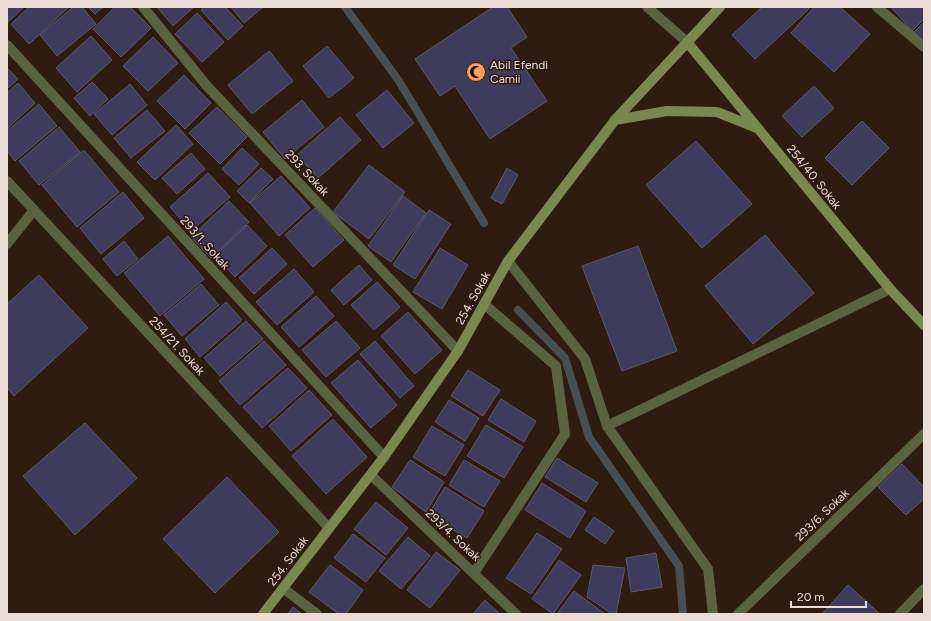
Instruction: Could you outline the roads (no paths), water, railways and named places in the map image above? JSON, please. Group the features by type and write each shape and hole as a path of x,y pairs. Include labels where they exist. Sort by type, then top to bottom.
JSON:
{"street":[{"name":"293. Sokak","path":"144,7 207,86 458,351"},
{"path":"646,7 687,42"},
{"name":"254. Sokak","path":"263,614 284,589 329,528 371,475 458,351 508,261 615,120 720,7"},
{"path":"877,7 924,47"},
{"name":"254/40. Sokak","path":"687,42 890,290 924,326"},
{"name":"293/1. Sokak","path":"7,45 384,457"},
{"path":"615,120 667,111 717,112 758,129"},
{"name":"254/21. Sokak","path":"7,181 329,528"},
{"path":"7,244 34,210"},
{"path":"508,261 585,359 608,426 708,569 713,614"},
{"path":"608,426 890,290"},
{"path":"474,573 565,434 556,366 484,304"},
{"name":"293/6. Sokak","path":"738,614 924,434"},
{"name":"293/4. Sokak","path":"371,475 516,614"},
{"path":"284,589 317,614"},
{"path":"900,614 924,589"}],"waterway":[{"path":"345,7 399,81 484,223"},
{"path":"518,310 565,358 589,437 679,566 683,614"}],"place":[{"name":"Abil Efendi Camii","path":"476,72"}]}
